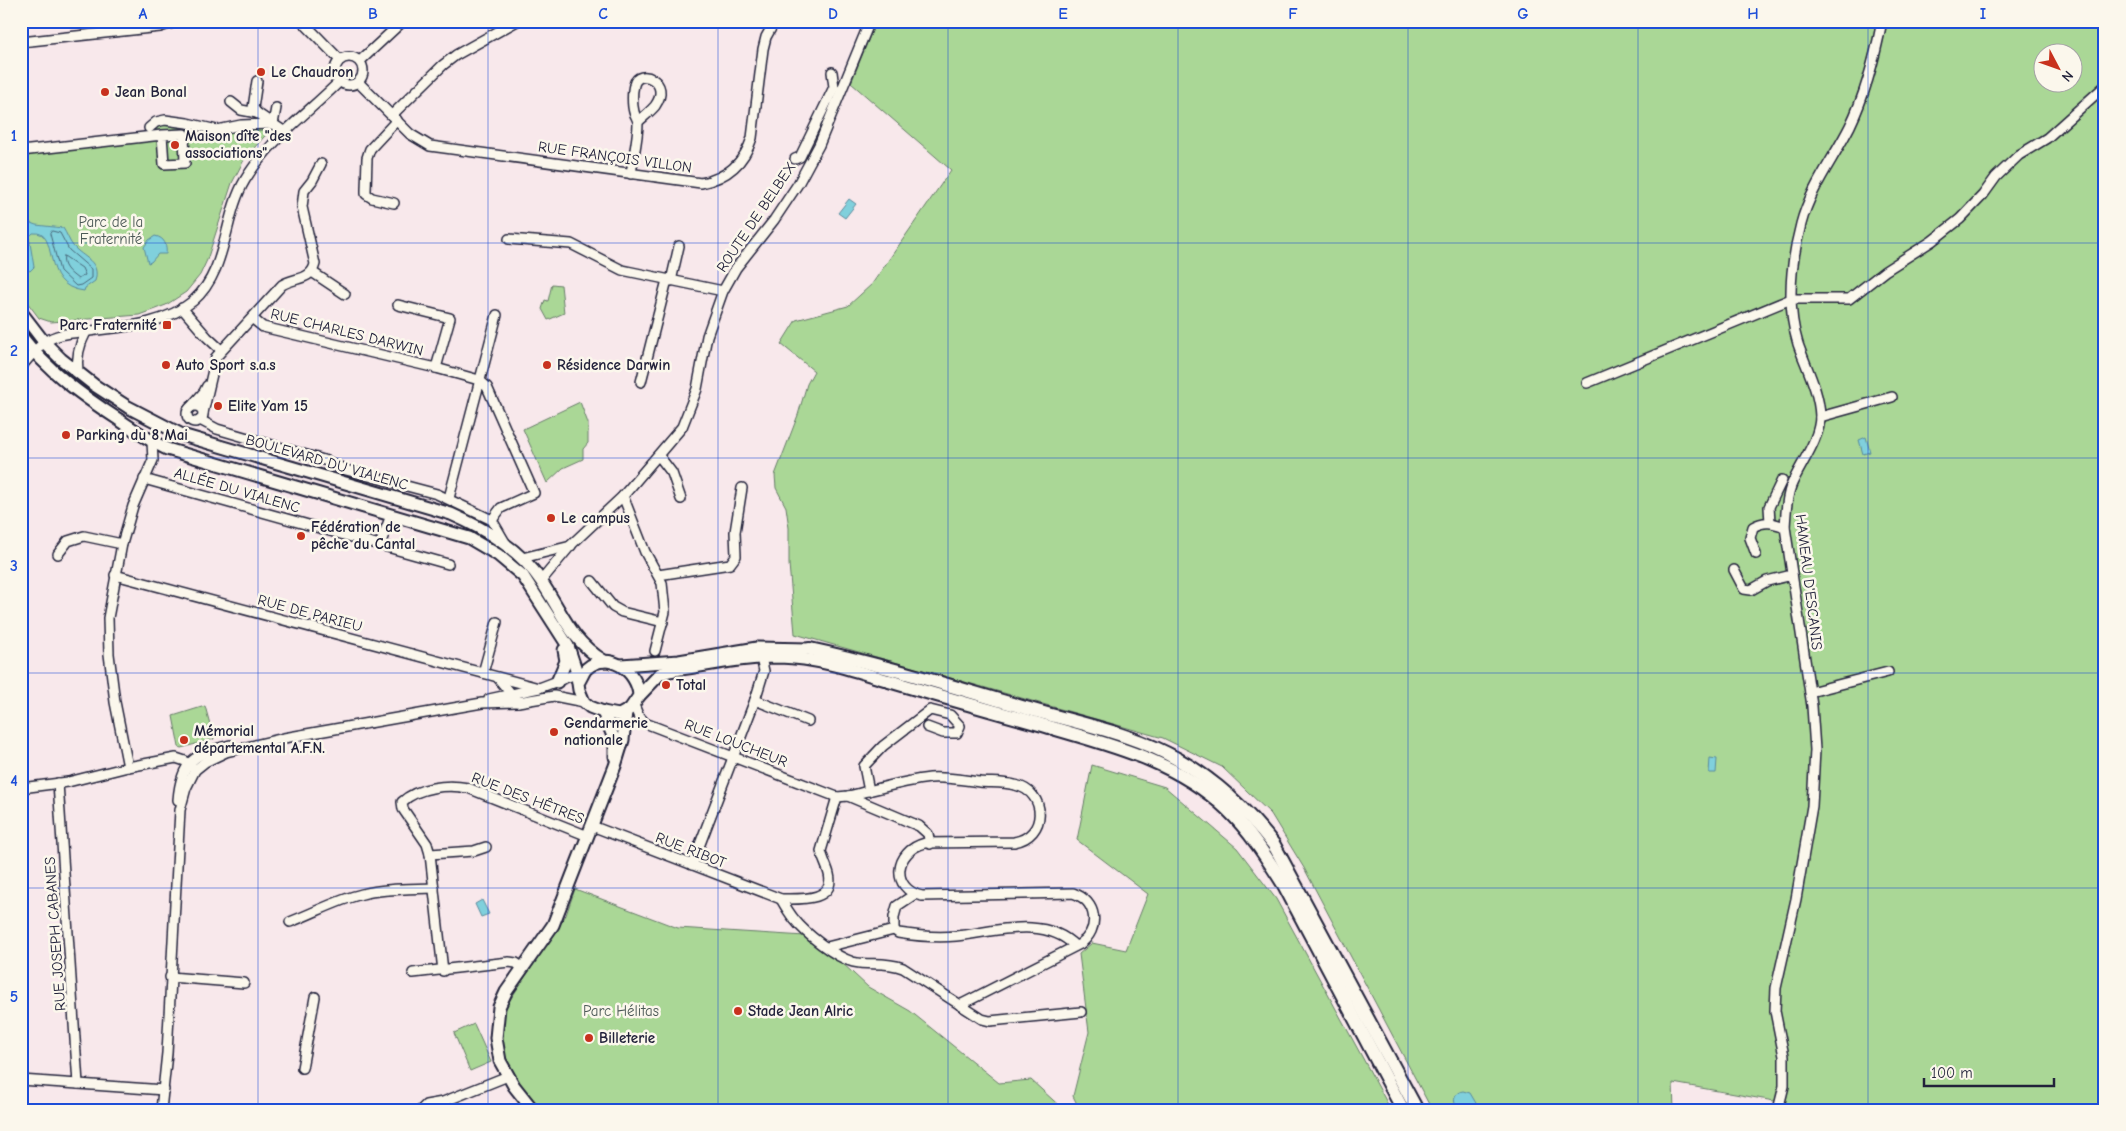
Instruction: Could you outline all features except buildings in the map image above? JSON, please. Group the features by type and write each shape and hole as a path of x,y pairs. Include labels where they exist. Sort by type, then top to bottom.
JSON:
{"highway":[{"path":"810,650 892,670 1128,738 1177,758 1214,783 1235,800 1274,845 1417,1110"},
{"path":"889,681 1125,749 1171,769 1211,795 1242,825 1280,878 1403,1110"}],"main road":[{"name":"BOULEVARD DU VIALENC","path":"21,312 44,342 78,372 128,407 182,435 343,479 451,514 477,526 508,546 522,558 541,581 555,607 582,645 604,661"},
{"path":"21,336 34,353 79,394 152,442 167,449 469,538 498,555 523,576 558,629 568,646 580,675 584,702 590,707 613,715 633,705 660,674 760,658 779,657 819,662 889,681"},
{"path":"557,682 566,661 558,629"},
{"path":"580,675 604,661 621,665 679,661 757,648 810,650"},
{"path":"533,1110 508,1076 497,1049 496,1024 499,1007 506,992 553,926 616,766 638,689 633,676 621,665"},
{"path":"603,712 615,741 616,766"}],"street":[{"path":"21,42 160,27 179,21"},
{"path":"302,21 340,60"},
{"path":"360,61 404,21"},
{"path":"394,203 372,198 366,194 367,158 370,149 395,117 443,65 456,55 517,21"},
{"name":"RUE FRANÇOIS VILLON","path":"358,82 420,142 436,148 701,183 725,175 736,167 749,148 752,138 763,49 766,37 775,21"},
{"name":"ROUTE DE BELBEX","path":"541,581 571,546 624,496 682,427 697,389 707,336 723,291 736,268 774,220 798,184 819,145 870,21"},
{"name":"HAMEAU D'ESCANIS","path":"1778,1110 1784,1086 1784,1056 1775,1011 1776,988 1796,899 1812,806 1814,750 1810,692 1785,527 1786,507 1791,487 1815,438 1820,417 1816,394 1798,342 1791,299 1793,263 1801,222 1815,190 1850,124 1866,87 1876,53 1882,21"},
{"path":"352,57 360,61 363,74 358,82 351,85 340,81 335,73 335,68 340,60 352,57"},
{"path":"795,159 800,157 834,87 832,72"},
{"path":"631,174 638,122 634,110 634,84 637,79 642,77 654,79 660,87 658,102 638,122"},
{"path":"253,112 257,81"},
{"path":"21,367 44,342 61,335 144,324 163,318 194,300 214,271 244,182 256,164 285,132 340,81"},
{"path":"1586,383 1791,299 1849,299 1884,271 1932,240 1960,219 1983,195 1996,177 2020,155 2047,138 2105,86"},
{"path":"231,102 241,110 253,112 285,132"},
{"path":"273,124 276,108"},
{"path":"233,126 240,117 253,112"},
{"path":"149,128 156,122 165,120 217,130 233,126 273,124"},
{"path":"21,151 162,135"},
{"path":"809,140 819,145"},
{"path":"213,370 204,392 187,414 189,419 196,422 201,416 213,370 216,357 221,350 253,319 282,285 288,281 306,277 312,272 315,264 302,207 304,191 312,182 320,164"},
{"path":"509,238 571,244 622,270 723,291"},
{"path":"641,382 679,246"},
{"path":"312,272 345,294"},
{"name":"RUE CHARLES DARWIN","path":"398,305 450,318 436,368"},
{"path":"182,308 221,350"},
{"path":"449,498 497,315"},
{"name":"RUE CHARLES DARWIN","path":"253,319 263,327 479,380"},
{"path":"78,372 79,346 86,332"},
{"path":"479,380 487,386 534,493 500,508 492,520"},
{"path":"1820,417 1892,397"},
{"path":"190,408 199,407 201,416 217,429 327,461 346,470 449,498 492,520 508,546"},
{"path":"152,442 153,460"},
{"path":"128,767 115,702 108,632 109,605 122,544 133,506 153,460 167,449"},
{"path":"659,456 672,473 681,499"},
{"path":"343,479 349,474 368,479 380,479"},
{"name":"ALLÉE DU VIALENC","path":"144,479 448,564"},
{"path":"1770,522 1769,507 1782,480"},
{"path":"658,575 730,564 734,561 742,488"},
{"path":"624,496 645,552 662,583 665,599 663,622 655,651"},
{"path":"380,545 391,515"},
{"path":"1756,554 1750,538 1753,527 1760,523 1770,522 1785,527"},
{"path":"58,554 68,541 84,536 122,544"},
{"name":"ROUTE DE BELBEX","path":"522,558 571,546"},
{"path":"1734,570 1744,589 1751,590 1767,581 1792,575"},
{"name":"RUE DE PARIEU","path":"115,575 539,688"},
{"path":"592,581 613,607 622,612 663,622"},
{"path":"483,674 497,622"},
{"path":"692,865 755,700 764,671 760,658"},
{"path":"1810,692 1888,672"},
{"path":"514,697 580,675"},
{"path":"498,678 514,697"},
{"path":"192,767 214,757 258,743 482,703 488,699 554,696 584,702"},
{"path":"755,700 808,721"},
{"name":"RUE LOUCHEUR","path":"633,705 645,723 837,797"},
{"path":"869,791 864,766 883,746 930,710 950,715 960,726 957,733 943,733 928,727"},
{"path":"21,788 68,782 245,742 258,743"},
{"path":"161,1110 164,1090 180,810 192,767 204,752 216,748"},
{"path":"176,758 192,767"},
{"path":"781,899 813,898 820,896 829,886 830,874 821,851 837,797 920,780 943,778 1014,785 1029,791 1039,804 1040,820 1032,834 1020,841 916,846 910,849 901,861 900,869 903,882 915,894 922,896 1073,893 1089,903 1094,914 1094,923 1086,939 1075,946 960,1005"},
{"name":"RUE JOSEPH CABANES","path":"58,783 78,1084"},
{"name":"RUE DES HÊTRES","path":"430,854 427,844 402,809 402,802 409,796 439,787 455,785 484,793 590,831"},
{"path":"848,796 919,826 928,834 930,844"},
{"name":"RUE RIBOT","path":"590,831 692,865 781,899"},
{"path":"444,970 430,854 474,851 486,847"},
{"path":"290,922 338,901 360,894 373,891 434,888"},
{"path":"894,930 894,917 897,906 915,894"},
{"path":"781,899 793,918 827,947 854,962 891,964 903,968 976,1016 990,1021 1081,1012"},
{"path":"827,947 894,930 898,933 932,937 1005,929 1047,930 1063,936 1075,946"},
{"path":"413,973 510,962 516,963 523,968"},
{"path":"170,977 244,983"},
{"path":"302,1068 315,997"},
{"path":"423,1107 443,1102 508,1076"},
{"path":"21,1080 164,1090"}],"green space":[{"path":"876,21 2105,21 2105,1110 1790,1110 1791,1104 1673,1083 1674,1110 1432,1110 1304,868 1271,814 1222,767 1163,738 795,634 789,564 789,528 786,507 776,488 775,475 798,415 807,384 814,371 781,344 796,320 848,306 872,284 951,170 851,83"},
{"name":"Parc de la Fraternité","path":"186,124 192,129 194,134 273,127 245,158 232,183 207,260 200,275 186,292 166,305 139,315 51,322 39,318 21,294 21,153 152,139 151,130 156,125"},
{"path":"552,284 561,285 564,313 548,320 542,309 545,300 548,301"},
{"path":"580,402 588,423 588,443 583,449 583,459 563,468 547,483 523,429"},
{"path":"205,706 214,739 179,747 173,716"},
{"path":"1092,765 1165,787 1237,848 1276,899 1391,1110 1080,1110 1073,1096 1089,1032 1079,954 1092,943 1126,950 1148,894 1077,840"},
{"name":"Parc Hélitas","path":"575,889 678,928 805,936 840,961 868,987 910,1011 999,1083 1031,1080 1064,1110 541,1110 524,1090 507,1063 501,1037 506,1006 566,915"},
{"path":"474,1024 491,1062 470,1071 454,1033"}],"water":[{"path":"21,197 28,222 36,225 63,228 73,246 93,264 96,269 95,281 85,288 84,291 70,287 61,279 55,270 46,240 41,234 33,233 29,237 34,267 30,271 24,268 21,263"},
{"path":"849,199 856,204 845,218 838,213"},
{"path":"155,236 165,242 166,254 158,254 148,263 144,247"},
{"path":"1866,437 1870,452 1863,454 1859,440"},
{"path":"1710,758 1717,759 1716,773 1709,773"},
{"path":"482,900 489,914 481,917 475,904"},
{"path":"1459,1092 1470,1093 1480,1110 1458,1110 1454,1098"}],"place":[{"name":"Le Chaudron","path":"261,72"},
{"name":"Jean Bonal","path":"105,92"},
{"name":"Maison dîte \"des associations\"","path":"175,145"},
{"name":"Parc Fraternité","path":"167,325"},
{"name":"Auto Sport s.a.s","path":"166,365"},
{"name":"Résidence Darwin","path":"547,365"},
{"name":"Elite Yam 15","path":"218,406"},
{"name":"Parking du 8 Mai","path":"66,435"},
{"name":"Le campus","path":"551,518"},
{"name":"Fédération de pêche du Cantal","path":"301,536"},
{"name":"Total","path":"666,685"},
{"name":"Gendarmerie nationale","path":"554,732"},
{"name":"Mémorial départemental A.F.N.","path":"184,740"},
{"name":"Stade Jean Alric","path":"738,1011"},
{"name":"Billeterie","path":"589,1038"}]}
